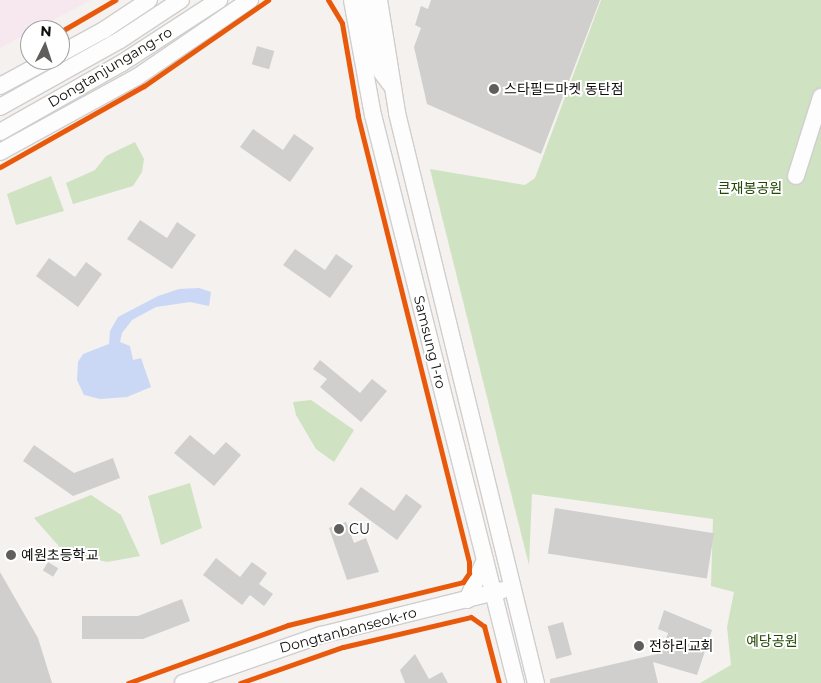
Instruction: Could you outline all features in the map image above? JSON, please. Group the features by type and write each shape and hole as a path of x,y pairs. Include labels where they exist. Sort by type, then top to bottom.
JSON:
{"street":[{"path":"70,49 104,30 149,0"},
{"path":"0,107 120,40 181,0"},
{"name":"Dongtanjungang-ro","path":"0,132 122,63 219,0"},
{"path":"0,152 137,77 250,0"},
{"path":"344,0 355,24"},
{"name":"Samsung 1-ro","path":"352,0 355,24 374,115 516,683"},
{"path":"364,0 376,65 392,87"},
{"name":"Samsung 1-ro","path":"379,0 392,87 515,587 536,683"},
{"path":"0,86 30,70"},
{"path":"796,176 821,97"},
{"path":"467,600 485,560"},
{"name":"Dongtanbanseok-ro","path":"183,683 321,635 515,587"}],"shaded area":[{"path":"0,0 91,0 53,20 20,20 20,37 0,48"}],"green space":[{"path":"601,0 821,0 821,683 700,683 731,665 727,627 734,592 711,586 713,519 532,494 529,565 430,169 525,185 535,178"},
{"path":"135,142 144,159 142,172 133,186 73,204 66,183 95,170 106,156"},
{"path":"51,176 64,211 16,225 7,194"},
{"path":"311,400 354,430 334,462 316,449 296,415 293,402"},
{"path":"190,483 202,528 161,545 148,496"},
{"path":"91,495 121,515 140,556 107,562 64,552 34,518"}],"water":[{"path":"199,288 211,292 209,306 190,302 156,307 132,320 122,333 120,342 130,346 133,360 141,358 151,387 127,397 100,399 84,395 77,380 78,362 83,354 109,344 110,331 118,317 158,296 179,289"}],"building":[{"name":"스타필드마켓 동탄점","path":"431,0 600,0 541,154 427,104 414,47 421,28 415,25 421,6 428,9"},
{"path":"257,46 274,51 269,69 252,64"},
{"path":"253,129 283,150 294,134 314,148 290,182 240,147"},
{"path":"140,220 167,238 177,222 196,235 172,269 127,239"},
{"path":"295,249 325,270 336,254 353,266 330,298 283,265"},
{"path":"49,258 75,277 86,262 102,274 78,307 36,276"},
{"path":"320,360 360,393 372,379 387,391 361,422 320,387 327,379 313,369"},
{"path":"190,435 214,455 226,442 241,455 214,486 174,453"},
{"path":"34,445 74,473 113,458 120,478 73,496 23,461"},
{"path":"361,487 394,511 406,494 422,506 397,540 348,504"},
{"path":"555,508 714,533 707,579 548,553"},
{"path":"346,522 354,543 366,538 379,572 347,580 329,528"},
{"path":"216,558 240,577 252,562 267,573 259,584 273,594 264,606 250,595 242,605 203,575"},
{"path":"48,562 58,568 53,577 43,571"},
{"path":"0,572 38,638 52,683 0,683"},
{"path":"182,599 190,621 143,639 82,639 82,616 138,616"},
{"path":"664,610 712,630 697,675 653,662 658,683 550,683 550,679 661,653 668,633 658,629"},
{"path":"563,622 572,655 556,659 548,626"},
{"path":"415,654 429,679 442,672 448,683 405,683 400,670"}],"cycle path":[{"path":"70,26 115,0"},
{"path":"0,167 144,86 268,0"},
{"path":"128,683 288,625 463,582 469,573 469,562 358,116 342,23 328,0"},
{"path":"240,683 343,647 471,617 484,626 499,683"}],"place":[{"name":"스타필드마켓 동탄점","path":"494,89"},
{"name":"CU","path":"339,529"},
{"name":"예원초등학교","path":"11,555"},
{"name":"전하리교회","path":"639,646"}],"park label":[{"name":"큰재봉공원","path":"750,188"},
{"name":"예당공원","path":"772,641"}]}
